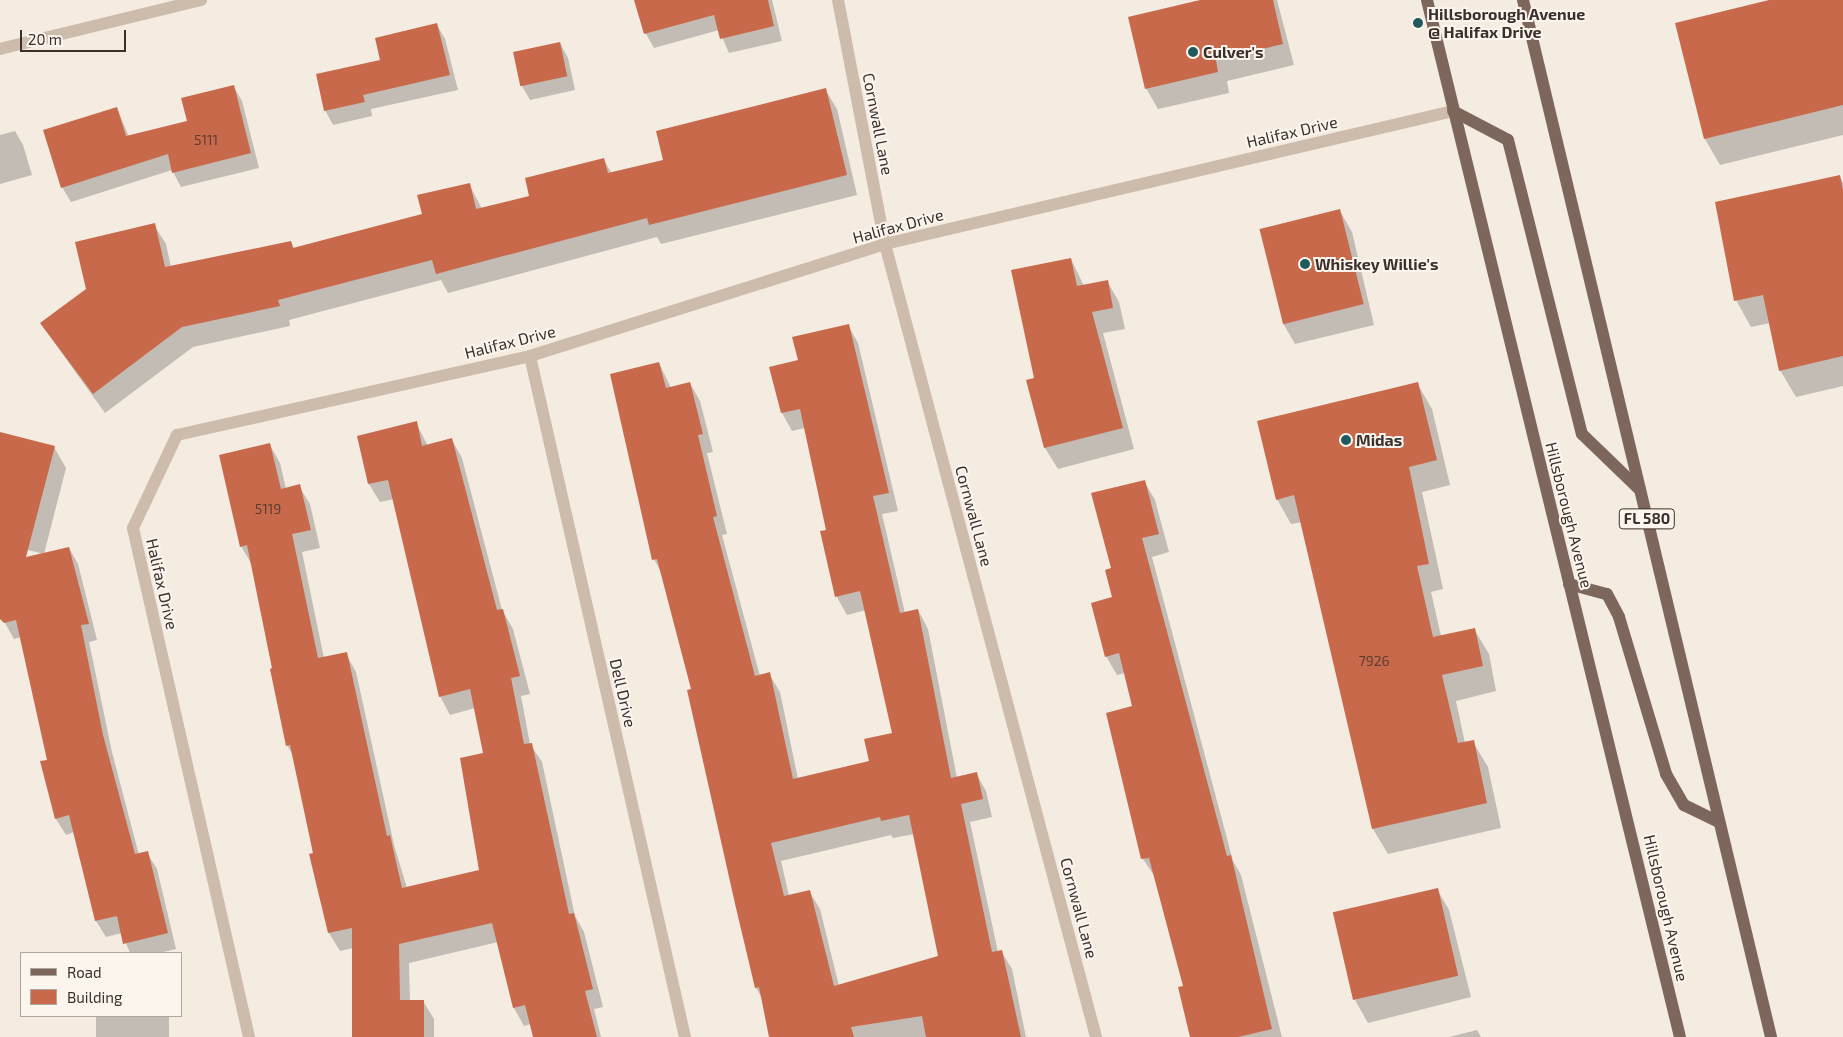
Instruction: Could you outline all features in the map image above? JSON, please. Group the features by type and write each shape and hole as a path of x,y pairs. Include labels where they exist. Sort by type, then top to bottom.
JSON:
{"main road":[{"name":"Hillsborough Avenue","path":"1428,0 1453,111 1680,1037"},
{"name":"FL 580","path":"1524,0 1770,1037"},
{"path":"1453,111 1508,140 1582,434 1640,490"},
{"path":"1569,584 1607,594 1619,617 1666,774 1684,805 1719,822"}],"street":[{"path":"0,49 201,0"},
{"name":"Cornwall Lane","path":"838,0 885,244 1096,1037"},
{"name":"Halifax Drive","path":"249,1037 133,528 177,435 530,356 885,244 1453,111"},
{"name":"Dell Drive","path":"530,356 685,1037"}],"building":[{"path":"634,0 768,0 774,26 720,39 714,15 644,34"},
{"name":"Culver's","path":"1200,0 1273,0 1283,44 1216,60 1218,72 1145,89 1128,17"},
{"path":"1769,0 1843,0 1843,105 1704,139 1675,23"},
{"path":"437,23 450,75 363,95 365,102 324,111 316,74 380,60 375,38"},
{"path":"560,42 567,76 520,86 513,52"},
{"path":"234,85 251,153 172,173 168,154 61,188 43,130 117,107 126,136 187,121 181,98"},
{"path":"826,88 847,175 649,225 647,218 436,274 432,260 278,300 280,306 182,327 93,394 40,323 86,289 75,242 155,223 165,267 291,241 293,248 422,214 417,195 470,183 476,209 529,196 525,178 604,158 608,173 663,160 656,131"},
{"path":"1840,175 1843,190 1843,356 1779,371 1763,295 1734,301 1715,202"},
{"path":"1340,209 1364,304 1283,324 1259,229"},
{"path":"1071,258 1077,286 1108,280 1113,308 1092,312 1123,428 1044,448 1026,380 1034,378 1011,270"},
{"path":"849,324 889,493 873,496 900,613 918,609 951,778 977,772 983,799 961,804 992,952 1002,950 1021,1037 926,1037 922,1016 851,1027 854,1037 769,1037 759,987 755,988 736,908 687,690 691,689 657,559 652,560 610,374 659,362 666,388 690,382 703,434 698,435 717,516 713,517 755,676 770,672 793,779 869,761 864,739 892,733 860,591 835,597 820,531 826,530 800,409 781,413 769,367 798,360 792,337","holes":["909,815 938,956 834,986 810,890 784,896 771,843 880,817 881,821"]},
{"path":"1418,382 1437,460 1409,467 1429,564 1417,566 1433,637 1475,628 1483,666 1442,675 1458,743 1474,740 1487,803 1372,829 1294,495 1276,500 1257,421"},
{"path":"417,421 422,446 452,438 497,610 503,609 520,676 511,678 524,744 532,743 569,914 574,913 593,989 585,991 597,1037 533,1037 525,1005 513,1008 492,923 399,944 400,1000 424,1000 424,1037 352,1037 352,928 328,933 309,854 313,853 290,745 286,746 247,545 240,547 219,455 270,443 281,489 300,484 311,530 292,534 318,658 347,652 387,836 390,835 402,888 479,870 460,758 483,753 470,689 439,697 388,480 368,484 357,436"},
{"path":"0,432 55,446 26,557 69,547 89,624 81,625 103,735 135,854 148,851 168,933 123,944 117,916 95,921 69,815 55,819 40,761 47,760 16,620 4,623 0,619"},
{"path":"1145,480 1159,534 1142,538 1227,856 1231,855 1272,1029 1238,1037 1190,1037 1178,987 1183,986 1149,858 1141,859 1106,713 1132,706 1119,653 1105,657 1091,603 1112,597 1105,570 1111,568 1091,493"},
{"path":"1438,888 1458,976 1353,1000 1333,912"}],"place":[{"name":"Hillsborough Avenue @ Halifax Drive","path":"1418,23"},
{"name":"Culver's","path":"1193,52"},
{"name":"Whiskey Willie's","path":"1305,264"},
{"name":"Midas","path":"1346,440"}]}
